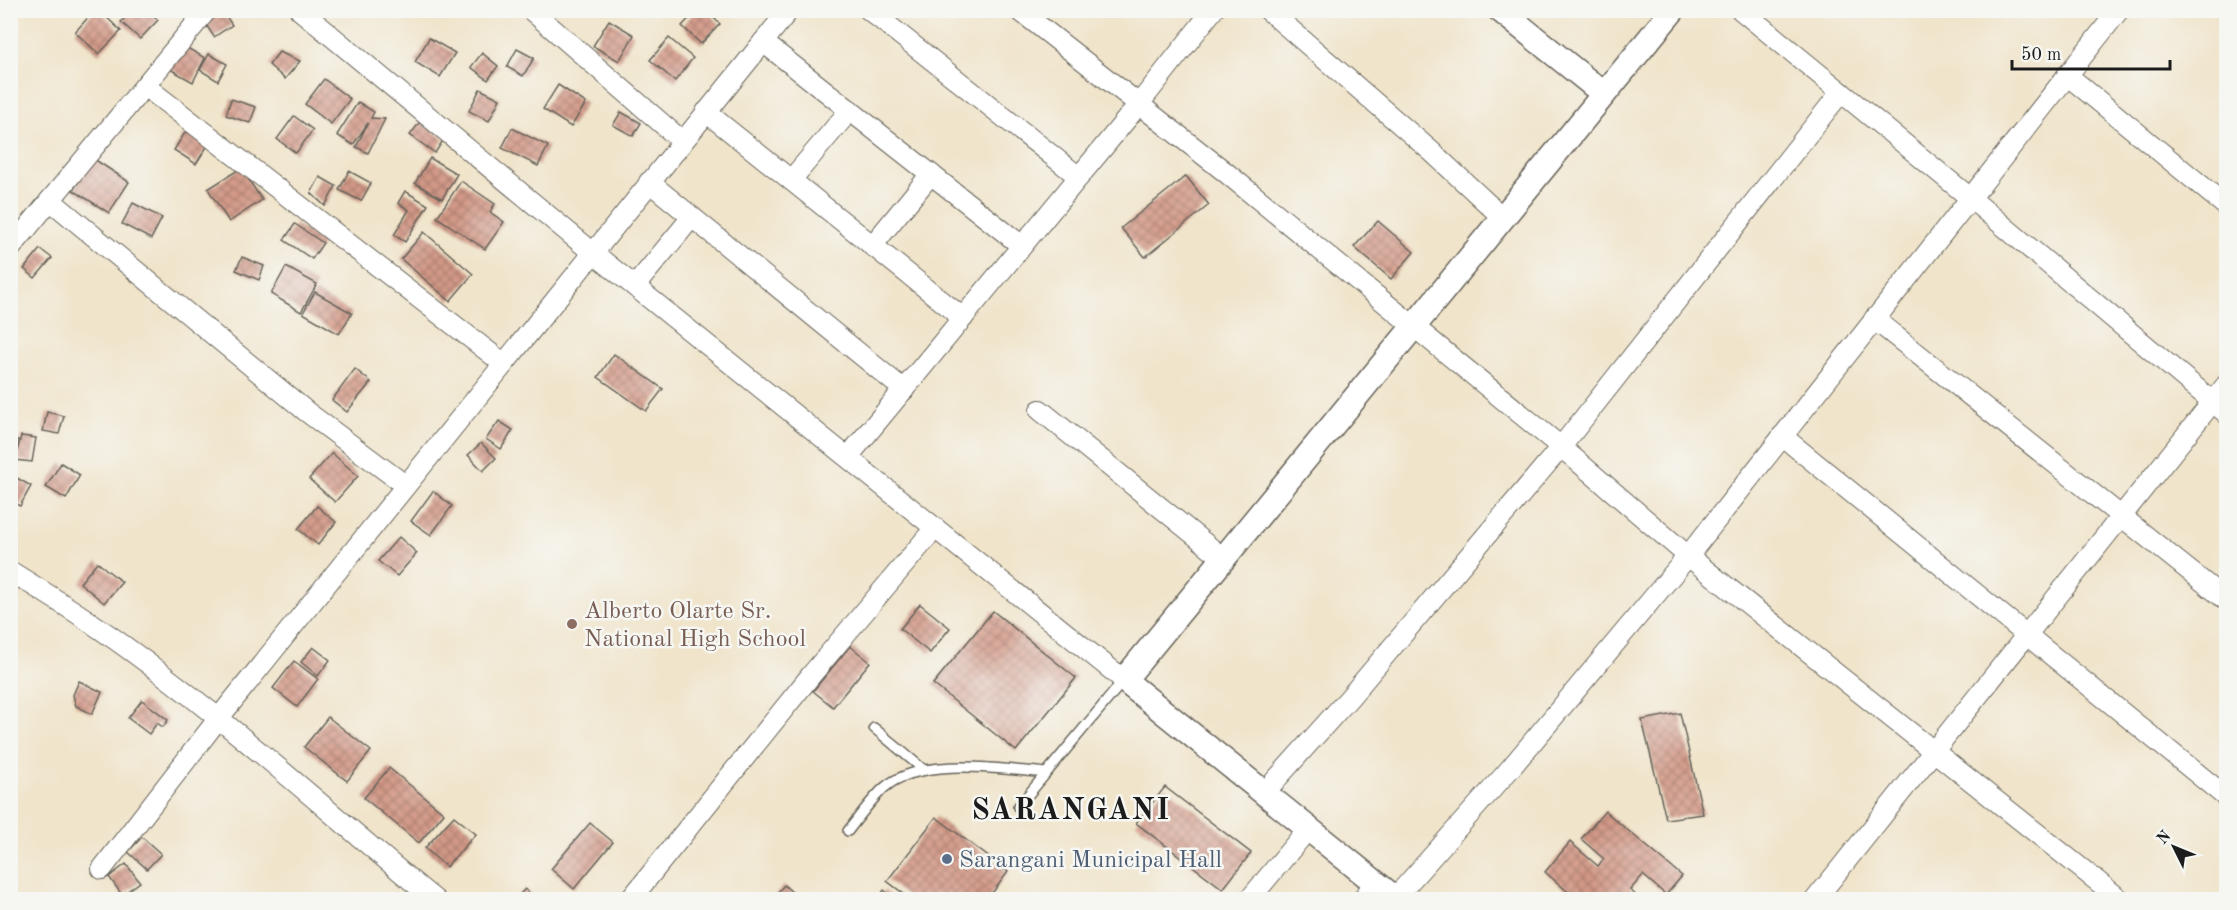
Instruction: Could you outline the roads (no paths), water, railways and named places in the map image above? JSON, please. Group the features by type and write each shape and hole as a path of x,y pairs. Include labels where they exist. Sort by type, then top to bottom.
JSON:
{"street":[{"path":"10,249 207,10"},
{"path":"300,10 592,252 1396,899 1516,761 1688,556 2119,10"},
{"path":"531,10 682,141"},
{"path":"102,868 502,363 789,10"},
{"path":"869,10 1079,177"},
{"path":"1019,10 1414,327 1561,447 1688,556 2121,900"},
{"path":"848,457 1139,104 1213,10"},
{"path":"1268,10 1432,152 1503,218"},
{"path":"1500,10 1604,94"},
{"path":"1124,680 1674,10"},
{"path":"1741,10 1970,197 2220,407"},
{"path":"764,42 1022,246"},
{"path":"2067,75 2226,206"},
{"path":"145,86 502,363"},
{"path":"1264,793 1350,697 1561,447 1841,92"},
{"path":"791,180 849,110"},
{"path":"706,112 963,318"},
{"path":"872,246 932,174"},
{"path":"649,182 904,390"},
{"path":"50,200 307,412 405,485"},
{"path":"635,286 692,217"},
{"path":"1874,319 2226,600"},
{"path":"1815,900 2122,517 2220,407 2226,386"},
{"path":"1040,410 1223,558"},
{"path":"1782,436 2226,797"},
{"path":"630,900 812,674 935,528"},
{"path":"10,571 88,621 218,719 435,900"},
{"path":"1249,900 1308,829"}],"lane":[{"path":"1018,807 1124,680"},
{"path":"874,728 924,770"},
{"path":"848,831 884,789 894,781 924,770 973,768 1046,773"},
{"path":"1356,900 1371,879"}],"place":[{"name":"Alberto Olarte Sr. National High School","path":"572,624"},
{"name":"Sarangani Municipal Hall","path":"947,859"}],"district":[{"name":"SARANGANI","path":"1071,809"}]}
